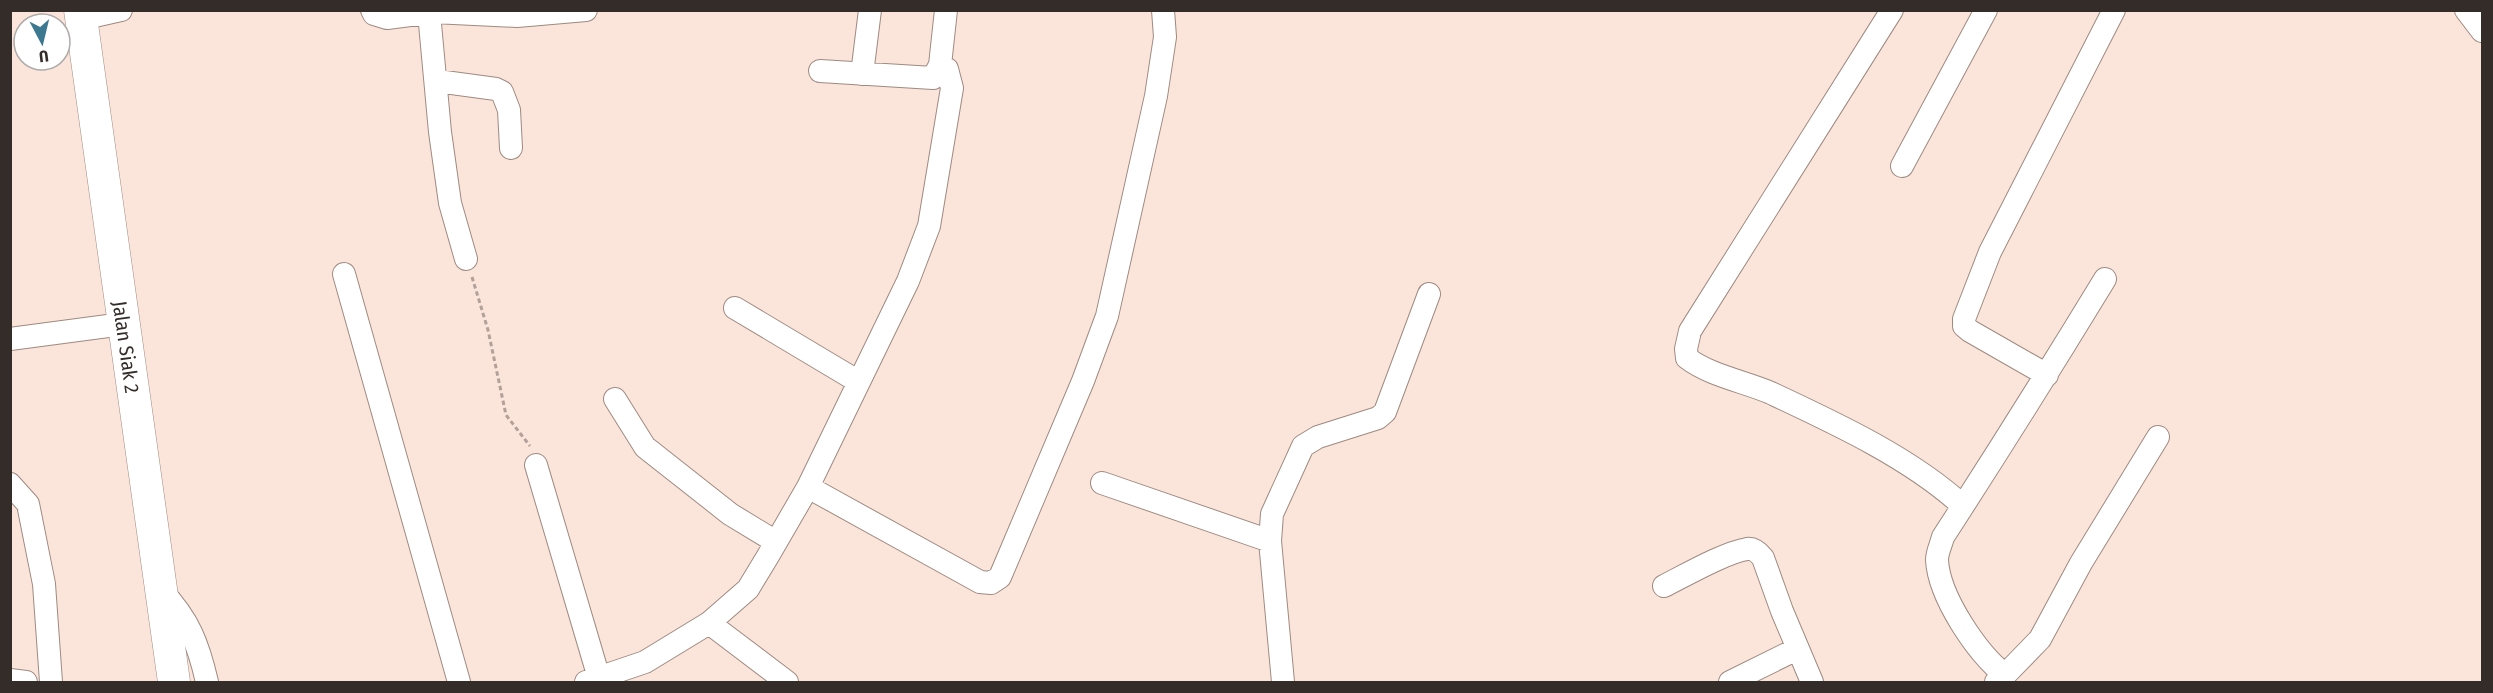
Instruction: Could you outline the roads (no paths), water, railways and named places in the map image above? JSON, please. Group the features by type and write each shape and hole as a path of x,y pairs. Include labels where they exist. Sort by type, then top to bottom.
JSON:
{"highway":[{"name":"Jalan Siak 2","path":"81,15 174,682"}],"street":[{"path":"81,15 122,10"},
{"path":"372,10 387,18 429,13 586,10"},
{"path":"862,74 870,10"},
{"path":"820,71 926,79 936,76 940,65 946,10"},
{"path":"808,488 980,582 991,583 1000,577 1083,381 1107,316 1156,96 1165,37 1163,10"},
{"path":"1892,10 1690,331 1686,348 1687,357 1711,371 1768,392 1852,433 1945,489 1963,506"},
{"path":"1902,166 1986,10"},
{"path":"2047,375 1970,331 1964,326 1964,318 1990,252 2114,10"},
{"path":"2466,10 2482,31"},
{"path":"429,13 440,132 450,203 466,260"},
{"path":"536,465 592,680 645,662 709,623 748,589 808,488 908,281 929,226 952,88 947,69 940,65"},
{"path":"437,81 496,89 502,92 509,110 511,148"},
{"path":"344,274 459,682"},
{"path":"2105,279 2047,375 1943,537 1937,556 1939,573 1957,616 2000,679 2040,639 2081,563 2158,437"},
{"path":"1283,682 1270,541 1272,514 1303,446 1318,437 1378,417 1390,405 1429,294"},
{"path":"735,308 860,382"},
{"path":"10,339 123,324"},
{"path":"615,399 645,447 730,514 776,542"},
{"path":"1102,483 1270,541"},
{"path":"10,484 28,504 44,584 51,682"},
{"path":"1665,586 1702,567 1749,549 1757,551 1763,558 1797,649 1812,682"},
{"path":"161,590 182,613 191,630 199,647 207,682"},
{"path":"709,623 787,682"},
{"path":"1730,682 1797,649"},
{"path":"10,680 26,682"}]}
